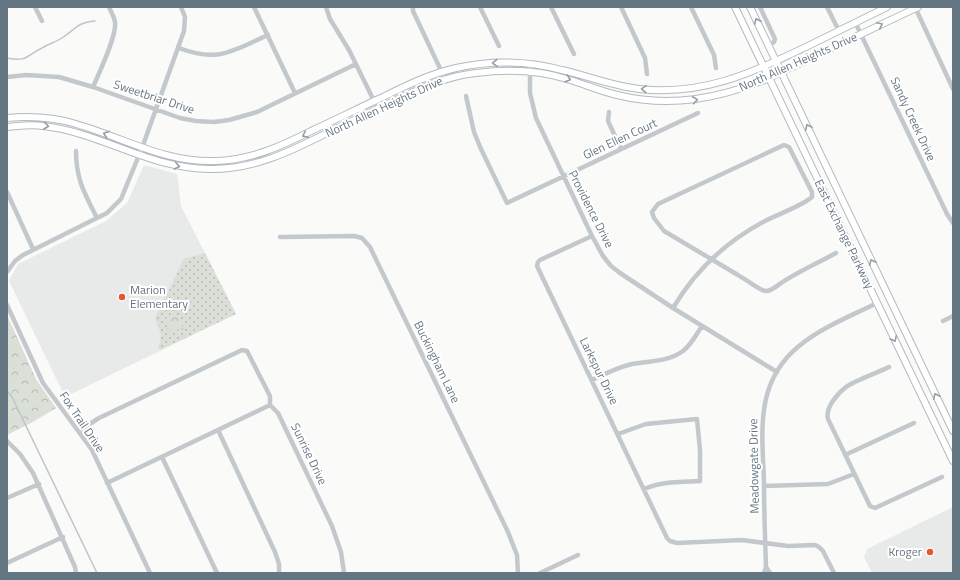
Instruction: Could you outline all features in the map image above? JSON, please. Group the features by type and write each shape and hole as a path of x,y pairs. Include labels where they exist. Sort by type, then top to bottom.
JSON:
{"main road":[{"name":"East Exchange Parkway","path":"735,7 953,461"},
{"name":"East Exchange Parkway","path":"750,7 953,431"},
{"name":"North Allen Heights Drive","path":"7,118 28,117 59,120 77,124 158,153 190,160 211,162 230,161 248,158 283,145 416,81 442,71 459,67 492,63 531,64 559,69 618,86 666,90 690,88 716,84 740,77 887,7"},
{"name":"North Allen Heights Drive","path":"7,127 23,125 57,128 74,132 172,165 190,168 212,169 250,165 286,153 421,88 445,79 476,73 493,71 530,72 556,76 617,95 640,100 667,102 718,96 769,78 916,7"},
{"path":"812,168 824,162"},
{"path":"823,191 836,185"},
{"path":"877,303 889,298"}],"street":[{"path":"36,7 42,21"},
{"path":"94,87 115,29 115,22 109,7"},
{"path":"7,272 15,261 33,249 97,218 107,212 121,199 140,155 178,48 185,24 181,7"},
{"path":"254,7 295,93"},
{"path":"326,7 330,19 356,64 378,109"},
{"path":"413,7 413,11 445,79"},
{"path":"480,7 499,46"},
{"path":"551,7 574,54"},
{"path":"621,7 645,58 646,74"},
{"path":"691,7 714,55 716,68"},
{"name":"East Exchange Parkway","path":"760,7 775,39 774,42 769,45"},
{"path":"827,7 839,31"},
{"path":"916,7 953,89"},
{"name":"Sandy Creek Drive","path":"856,22 947,214 953,223"},
{"path":"178,48 202,55 219,55 268,35"},
{"name":"Sweetbriar Drive","path":"7,77 26,75 59,77 94,87 180,118 214,122 229,120 257,112 356,64"},
{"name":"Providence Drive","path":"531,64 530,93 533,109 592,236 603,256 611,266 620,273 673,308 777,372"},
{"name":"Glen Ellen Court","path":"466,96 474,132 507,203 698,114"},
{"path":"609,112 608,121 622,150"},
{"path":"673,308 691,282 712,260 737,238 812,196 811,191 789,147 784,145 658,204 652,212 654,218 664,231 712,260 764,291 771,289 836,253"},
{"path":"76,151 76,166 79,178 97,218"},
{"path":"7,192 33,249"},
{"name":"Buckingham Lane","path":"280,237 354,236 362,238 370,247 508,532 517,555 518,573"},
{"name":"Larkspur Drive","path":"592,236 540,260 537,264 667,538 671,542 677,543 742,540 765,543"},
{"name":"Meadowgate Drive","path":"764,573 766,567 763,414 767,395 777,372 790,354 807,339 877,303"},
{"name":"Fox Trail Drive","path":"7,305 38,375 92,450 150,573"},
{"path":"943,321 953,316"},
{"path":"592,380 631,364 666,359 678,354 685,349 702,326"},
{"name":"Sunrise Drive","path":"79,431 99,418 242,350 246,350 270,396 270,405 278,413 332,526 341,552 344,573"},
{"path":"889,367 846,387 836,396 827,416 854,474 870,506 875,508 942,477"},
{"path":"107,483 270,405"},
{"path":"618,434 646,424 696,419 700,450 700,481 669,482 644,489"},
{"path":"845,455 914,422"},
{"path":"218,430 275,552 279,564 279,573"},
{"path":"7,441 27,463 39,484 63,537 75,566 76,573"},
{"path":"162,457 217,573"},
{"path":"764,486 828,484 854,474"},
{"path":"7,498 39,484"},
{"path":"7,563 63,537"},
{"path":"765,543 783,546 819,547 826,556 834,573"},
{"path":"540,573 578,555"},
{"path":"766,567 770,573"}],"shaded area":[{"name":"Marion Elementary","path":"144,165 177,174 181,206 236,314 65,397 9,281 18,264 106,221 127,203"},
{"path":"953,507 953,573 872,573 864,557 867,549"}],"green space":[{"path":"205,253 236,314 160,350 158,346 161,336 155,318 184,259"},
{"path":"171,314 180,320 183,330 178,330 176,328 170,331 168,330 163,321"},
{"path":"7,315 36,379 56,408 7,435"}],"waterway":[{"path":"7,58 26,58 36,51 67,35 80,25 95,21"},
{"path":"7,391 12,397 97,573"}],"place":[{"name":"Marion Elementary","path":"122,297"},
{"name":"Kroger","path":"930,552"}]}
